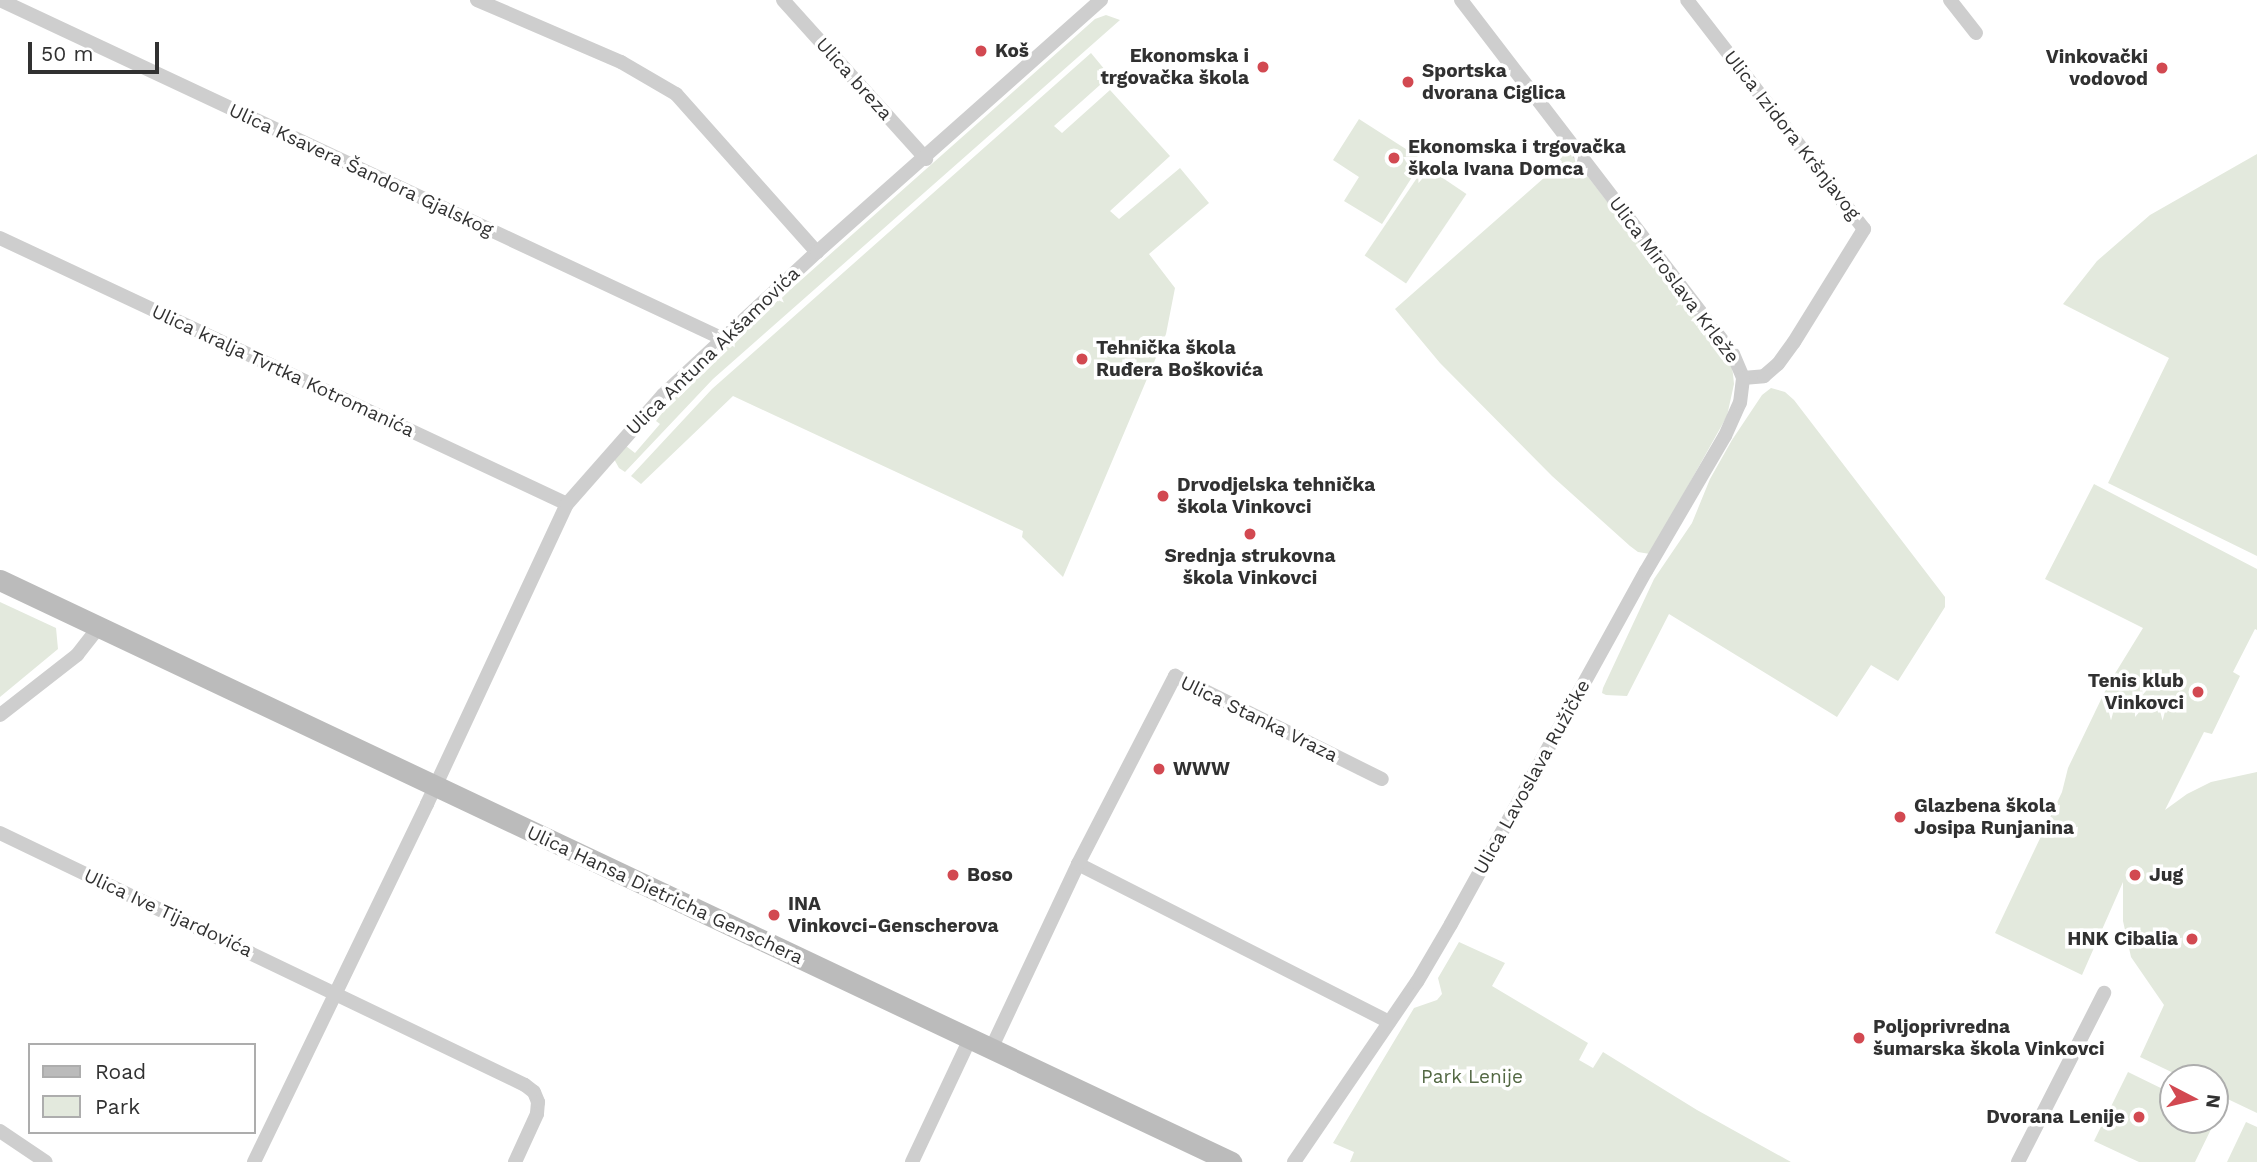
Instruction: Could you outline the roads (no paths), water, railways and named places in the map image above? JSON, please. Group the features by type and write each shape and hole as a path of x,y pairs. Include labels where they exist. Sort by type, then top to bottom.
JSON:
{"main road":[{"name":"Ulica Hansa Dietricha Genschera","path":"0,580 1231,1162"}],"street":[{"name":"Ulica Ksavera Šandora Gjalskog","path":"0,0 723,339"},
{"path":"477,0 621,62 676,94 817,252"},
{"name":"Ulica breza","path":"783,0 926,159"},
{"name":"Ulica Antuna Akšamovića","path":"254,1162 435,786 566,504 663,395 817,252 926,159 1101,0"},
{"name":"Ulica Miroslava Krleže","path":"1461,0 1733,354 1743,378 1764,376"},
{"name":"Ulica Izidora Kršnjavog","path":"1687,0 1864,229 1794,342 1778,365 1764,376"},
{"path":"1950,0 1976,33"},
{"name":"Ulica kralja Tvrtka Kotromanića","path":"0,238 566,504"},
{"name":"Ulica Lavoslava Ružičke","path":"1294,1162 1389,1022 1451,924 1725,436 1740,403 1743,378"},
{"path":"0,715 77,655 99,626"},
{"name":"Ulica Stanka Vraza","path":"991,1049 1078,864 1175,676 1382,779"},
{"name":"Ulica Ive Tijardovića","path":"0,833 525,1085 534,1092 538,1102 537,1114 515,1162"},
{"path":"1078,864 1389,1022"},
{"path":"2018,1162 2104,993"},
{"path":"912,1162 970,1039"},
{"path":"0,1131 46,1162"}],"place":[{"name":"Koš","path":"981,51"},
{"name":"Ekonomska i trgovačka škola","path":"1263,67"},
{"name":"Vinkovački vodovod","path":"2162,68"},
{"name":"Sportska dvorana Ciglica","path":"1408,82"},
{"name":"Ekonomska i trgovačka škola Ivana Domca","path":"1394,158"},
{"name":"Tehnička škola Ruđera Boškovića","path":"1082,359"},
{"name":"Drvodjelska tehnička škola Vinkovci","path":"1163,496"},
{"name":"Srednja strukovna škola Vinkovci","path":"1250,534"},
{"name":"Tenis klub Vinkovci","path":"2198,692"},
{"name":"WWW","path":"1159,769"},
{"name":"Glazbena škola Josipa Runjanina","path":"1900,817"},
{"name":"Boso","path":"953,875"},
{"name":"Jug","path":"2135,875"},
{"name":"INA Vinkovci-Genscherova","path":"774,915"},
{"name":"HNK Cibalia","path":"2192,939"},
{"name":"Poljoprivredna šumarska škola Vinkovci","path":"1859,1038"},
{"name":"Dvorana Lenije","path":"2139,1117"}],"park label":[{"name":"Park Lenije","path":"1472,1077"}]}
